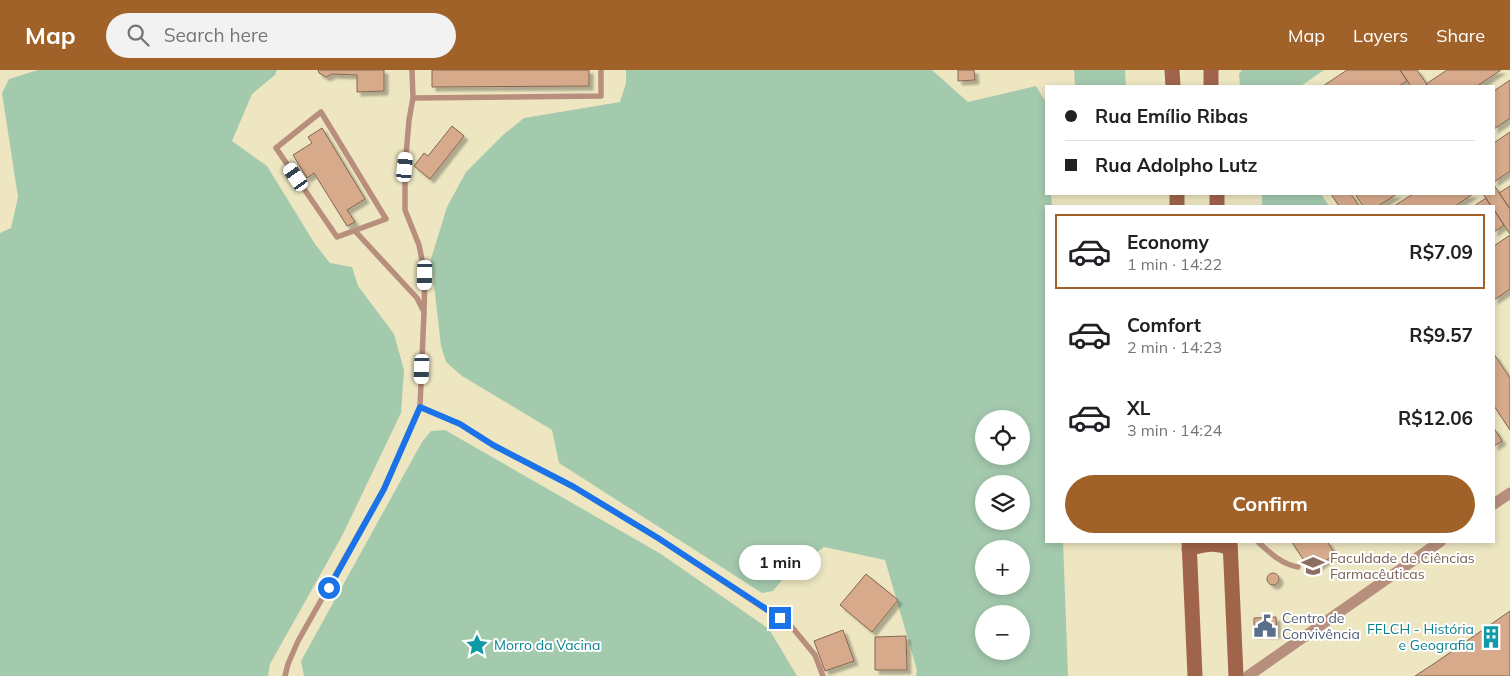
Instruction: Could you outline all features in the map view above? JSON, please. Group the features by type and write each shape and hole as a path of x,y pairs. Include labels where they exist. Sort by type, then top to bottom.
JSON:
{"main road":[{"path":"1172,70 1172,85"},
{"path":"1211,70 1211,85"},
{"path":"1195,676 1189,545 1209,543 1230,545 1236,676"}],"street":[{"path":"1495,503 1510,493"},
{"path":"1248,676 1438,543"}],"lane":[{"path":"285,676 298,641 358,538 384,489 420,407 425,275 419,245 405,210 405,167 413,98 412,70"},
{"path":"413,98 601,96 601,70"},
{"path":"321,112 386,219 355,231 337,237 276,148 321,112"},
{"path":"355,231 417,298 424,312"},
{"path":"420,407 460,424 493,445 574,487 658,538 791,626 815,655 823,676"},
{"path":"1259,543 1277,558 1290,565 1298,566"}],"green space":[{"path":"38,70 277,70 275,75 252,94 232,141 267,166 315,244 330,263 352,267 358,286 394,334 404,370 401,413 342,536 270,664 268,676 0,676 0,233 11,228 18,197 2,93 9,79"},
{"path":"626,70 932,70 968,102 1036,86 1045,101 1045,195 1051,195 1052,205 1045,205 1045,543 1063,543 1068,676 916,676 917,670 885,560 824,547 786,575 773,591 762,593 559,463 552,430 462,376 446,362 441,346 431,259 447,207 466,172 503,135 524,118 620,102 626,83"},
{"path":"1074,70 1125,70 1126,85 1075,85"},
{"path":"1242,70 1324,70 1302,85 1240,85 1239,74"},
{"path":"1262,195 1322,195 1328,205 1262,205"},
{"path":"445,430 661,554 769,629 797,676 304,676 301,661 422,442 431,431"}],"building":[{"path":"318,70 384,70 384,91 357,92 357,75 332,74 326,77 319,73"},
{"path":"432,70 589,70 589,86 432,87"},
{"path":"958,70 974,70 975,80 958,81"},
{"path":"1347,70 1400,70 1407,81 1401,85 1324,85"},
{"path":"1400,70 1417,70 1427,85 1410,85"},
{"path":"1447,70 1501,70 1478,85 1426,84"},
{"path":"1510,80 1510,118 1495,128 1495,90"},
{"path":"452,126 464,136 430,179 414,166 424,153 428,156"},
{"path":"322,128 365,199 347,210 355,222 347,226 314,173 307,178 293,155 312,143 308,137"},
{"path":"1510,132 1510,171 1495,181 1495,142"},
{"path":"1495,186 1510,209 1510,234 1495,212 1495,205 1490,205 1484,195 1495,195"},
{"path":"1510,186 1510,209 1499,193"},
{"path":"1332,195 1352,195 1358,205 1338,205"},
{"path":"1356,195 1395,195 1380,205 1362,205"},
{"path":"1411,195 1472,195 1456,205 1396,205"},
{"path":"1486,198 1490,205 1476,205"},
{"path":"1495,212 1504,225 1495,231"},
{"path":"1510,235 1510,289 1495,299 1495,245"},
{"path":"1495,356 1510,378 1510,430 1495,408"},
{"path":"1495,430 1502,441 1495,445"},
{"path":"1292,543 1328,543 1335,554 1311,571"},
{"path":"1271,573 1275,573 1279,579 1275,585 1271,585 1267,581 1267,577"},
{"path":"866,574 898,600 872,632 840,605"},
{"name":"FFLCH - História e Geografia","path":"1510,611 1510,676 1415,676 1435,663"},
{"name":"Centro de Convivência","path":"1276,617 1277,634 1254,634 1254,618"},
{"path":"843,630 854,661 825,671 814,641"},
{"path":"906,636 907,670 875,670 875,637"}],"place":[{"name":"Faculdade de Ciências Farmacêuticas","path":"1313,566"},
{"name":"Centro de Convivência","path":"1265,626"},
{"name":"FFLCH - História e Geografia","path":"1491,637"},
{"name":"Morro da Vacina","path":"477,645"}],"route":[{"path":"329,588 384,489 420,407 460,424 493,445 574,487 658,538 780,618"}]}
